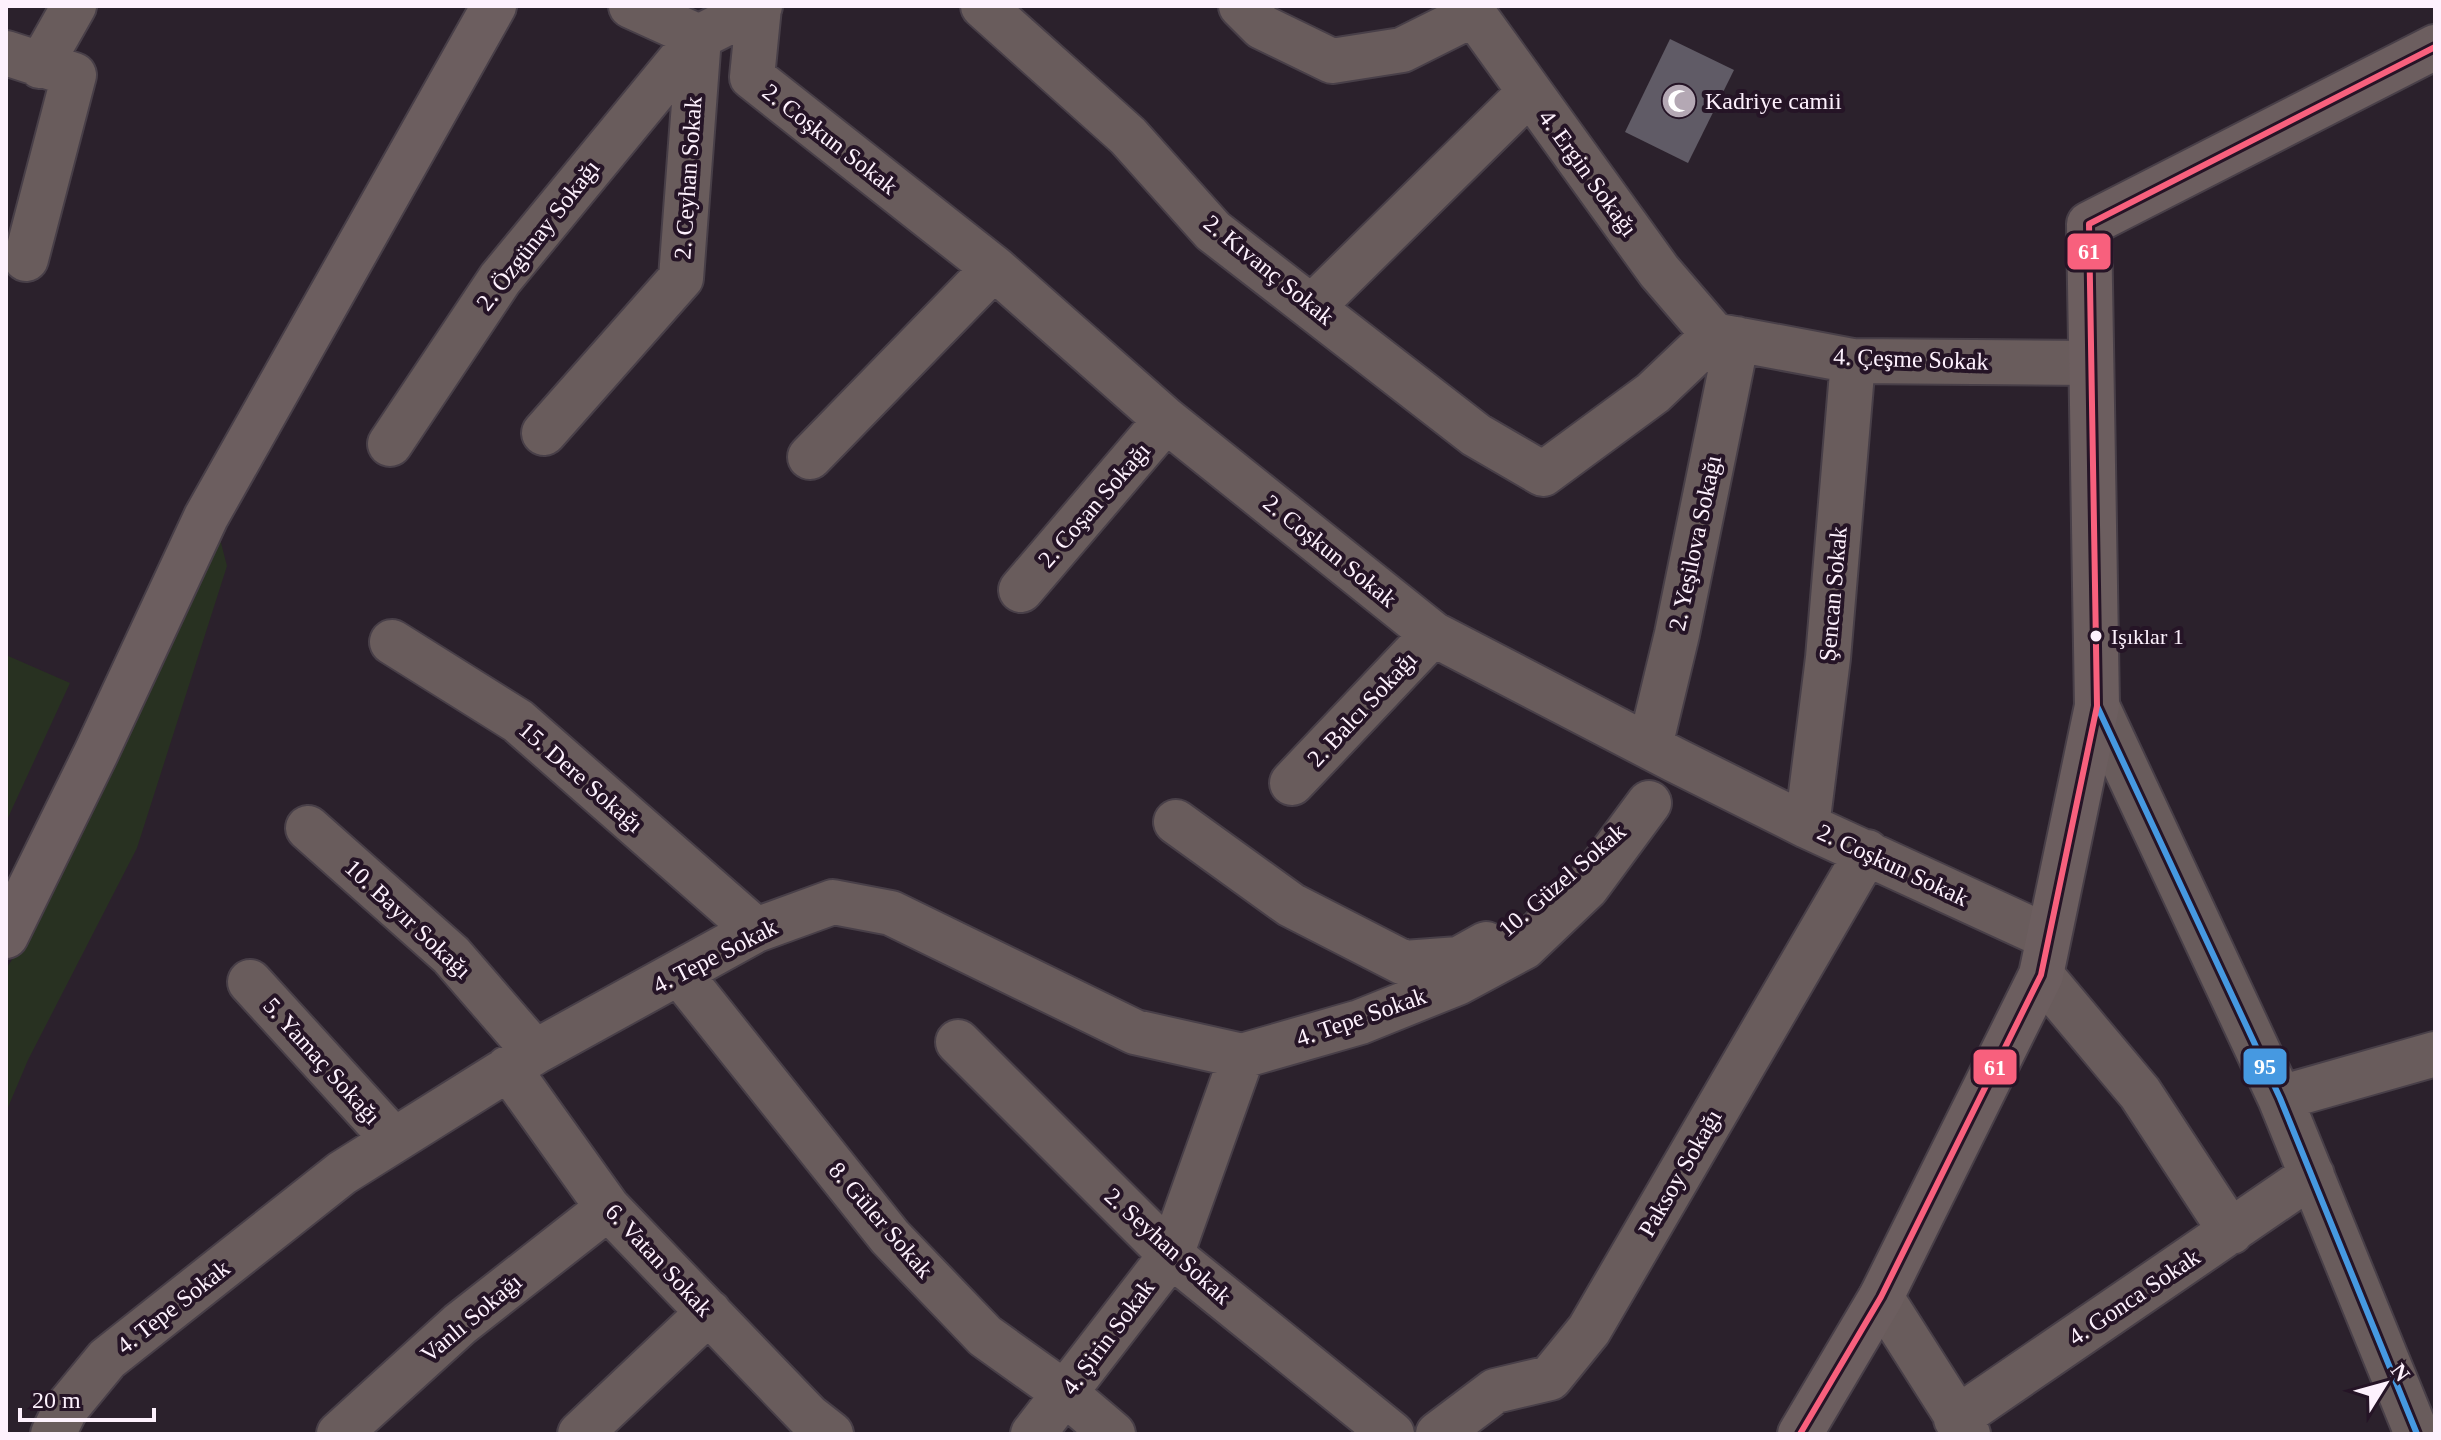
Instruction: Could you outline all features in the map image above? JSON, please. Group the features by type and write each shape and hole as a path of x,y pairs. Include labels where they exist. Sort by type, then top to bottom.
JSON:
{"main road":[{"path":"6,936 206,517 494,6"},
{"path":"1800,1434 1881,1297 2044,956 2097,706 2089,224 2435,47"}],"street":[{"path":"26,259 74,75 23,60 74,6"},
{"path":"631,6 699,37 760,6"},
{"name":"2. Coşkun Sokak","path":"760,6 752,77 994,268 1166,420 1433,634 1807,826 1867,852 2044,956"},
{"name":"2. Kıvanç Sokak","path":"983,6 1128,136 1213,231 1476,435 1543,474 1725,337"},
{"path":"1241,6 1262,27 1332,61 1402,50 1471,10"},
{"name":"4. Ergin Sokağı","path":"1471,10 1659,271 1725,337"},
{"name":"2. Ceyhan Sokak","path":"544,433 681,278 699,37"},
{"name":"2. Özgünay Sokağı","path":"390,444 500,279 699,37"},
{"path":"1313,306 1530,92"},
{"path":"810,457 994,268"},
{"name":"4. Çeşme Sokak","path":"1725,337 1853,361 2091,363"},
{"name":"2. Yeşilova Sokağı","path":"1663,753 1677,634 1725,337"},
{"name":"Şencan Sokak","path":"1807,826 1828,658 1853,361"},
{"name":"2. Coşan Sokağı","path":"1021,590 1166,420"},
{"name":"2. Balcı Sokağı","path":"1292,783 1433,634"},
{"name":"15. Dere Sokağı","path":"392,642 518,721 756,930"},
{"path":"2097,706 2280,1098 2417,1434"},
{"name":"10. Güzel Sokak","path":"1176,822 1291,905 1404,963 1459,959 1506,933 1554,893 1649,803 1663,753"},
{"name":"4. Tepe Sokak","path":"53,1434 65,1410 107,1359 342,1173 521,1060 756,930 833,902 891,913 1135,1032 1242,1056 1360,1022 1457,983 1524,947 1587,887 1649,803"},
{"name":"10. Bayır Sokağı","path":"308,828 451,955 521,1060"},
{"name":"Paksoy Sokağı","path":"1438,1434 1495,1391 1550,1378 1589,1330 1867,852"},
{"path":"2044,956 2140,1093 2231,1232"},
{"name":"8. Güler Sokak","path":"680,974 890,1237 985,1336 1066,1394 1113,1434"},
{"name":"5. Yamaç Sokağı","path":"250,982 394,1140"},
{"name":"2. Seyhan Sokak","path":"958,1042 1171,1255 1392,1434"},
{"path":"2280,1098 2435,1054"},
{"name":"4. Şirin Sokak","path":"1033,1434 1171,1255 1242,1056"},
{"name":"6. Vatan Sokak","path":"521,1060 608,1208 709,1312 811,1428"},
{"name":"4. Gonca Sokak","path":"1962,1426 2312,1175"},
{"name":"Vanlı Sokağı","path":"339,1434 460,1324 608,1208"},
{"path":"1881,1297 1962,1426"},
{"path":"580,1434 709,1312"}],"green space":[{"path":"220,539 227,566 137,848 28,1060 6,1112 6,969 33,927"},
{"path":"6,655 70,683 6,822"}],"building":[{"name":"Kadriye camii","path":"1670,39 1734,70 1688,163 1625,132"}],"transit line":[{"name":"61","path":"1800,1434 1881,1297 2041,975 2097,706 2089,224 2435,47"},
{"name":"95","path":"2097,706 2280,1098 2417,1434"}],"place":[{"name":"Kadriye camii","path":"1679,101"},
{"name":"Işıklar 1","path":"2096,636"}]}
